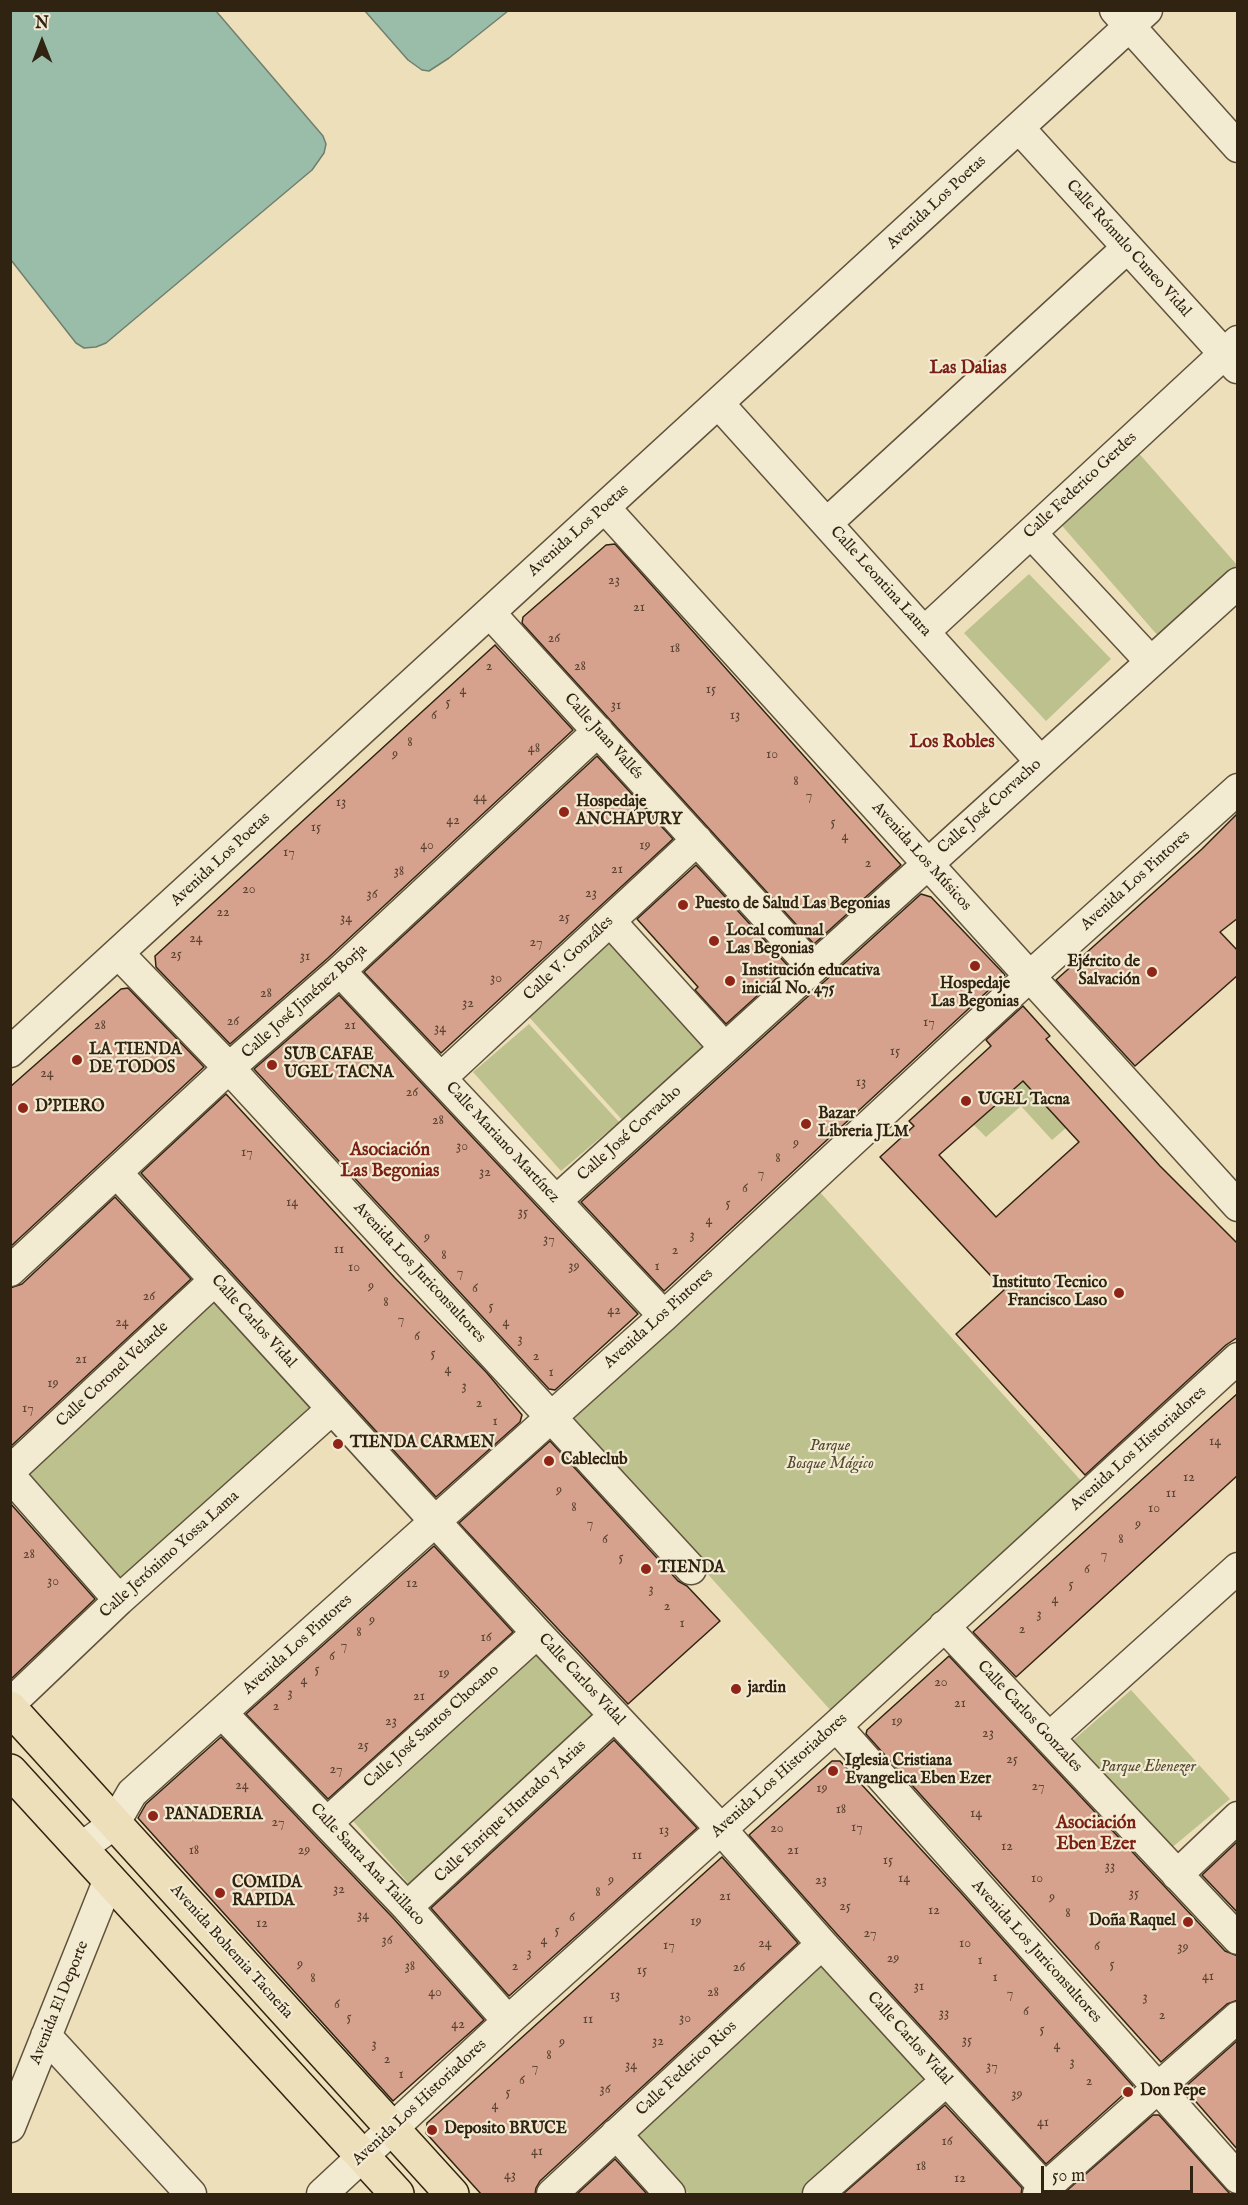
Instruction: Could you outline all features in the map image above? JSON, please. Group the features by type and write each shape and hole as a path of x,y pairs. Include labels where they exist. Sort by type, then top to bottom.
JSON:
{"main road":[{"name":"Avenida Bohemia Tacneña","path":"10,1706 114,1824 452,2194"},
{"path":"11,1773 397,2194"}],"street":[{"name":"Avenida Los Poetas","path":"10,1052 1019,128 1130,16"},
{"path":"1130,16 1238,147"},
{"name":"Calle Rómulo Cuneo Vidal","path":"1019,128 1127,248 1233,355"},
{"path":"827,523 1127,248"},
{"name":"Calle Federico Gerdes","path":"924,632 1031,532 1233,355"},
{"name":"Calle Leontina Laura","path":"718,404 1040,762"},
{"name":"Avenida Los Músicos","path":"604,508 1238,1206"},
{"path":"1031,532 1151,662"},
{"name":"Calle José Corvacho","path":"556,1201 1238,583"},
{"name":"Calle Juan Vallés","path":"490,612 813,968"},
{"name":"Calle José Jiménez Borja","path":"10,1271 229,1068 340,971 598,731"},
{"name":"Avenida Los Pintores","path":"81,1848 114,1824 132,1793 664,1316 1029,977 1238,789"},
{"name":"Calle V. Gonzáles","path":"441,1078 697,840"},
{"path":"610,921 725,1048"},
{"name":"Avenida Los Juriconsultores","path":"118,953 229,1068 691,1569"},
{"name":"Calle Mariano Martínez","path":"340,971 664,1316"},
{"name":"Calle Carlos Vidal","path":"117,1173 537,1633 721,1829 1041,2191"},
{"name":"Calle Coronel Velarde","path":"10,1471 215,1280"},
{"name":"Avenida Los Historiadores","path":"322,2194 508,2021 836,1726 1238,1358"},
{"name":"Calle Jerónimo Yossa Lama","path":"10,1706 119,1600 332,1409"},
{"path":"10,1476 119,1600"},
{"path":"1049,1738 1238,1568"},
{"name":"Calle Carlos Gonzales","path":"944,1626 1238,1939"},
{"name":"Calle José Santos Chocano","path":"328,1822 537,1633"},
{"name":"Calle Santa Ana Taillaco","path":"222,1713 407,1907 508,2021"},
{"name":"Calle Enrique Hurtado y Arias","path":"407,1907 615,1716"},
{"name":"Avenida Los Juriconsultores","path":"836,1726 1238,2178"},
{"path":"1177,1875 1238,1817"},
{"name":"Avenida El Deporte","path":"10,2127 109,1879"},
{"name":"Calle Federico Rios","path":"552,2194 822,1944"},
{"path":"1041,2191 1238,2017"},
{"path":"46,2036 191,2194"},
{"path":"818,2194 946,2081"},
{"path":"616,2134 670,2194"}],"green space":[{"path":"1136,450 1237,565 1159,637 1057,520"},
{"path":"1029,574 1111,659 1046,721 964,633"},
{"path":"609,941 709,1047 625,1123 529,1017"},
{"path":"529,1024 619,1122 561,1171 473,1072"},
{"path":"1023,1081 1066,1128 1052,1140 1021,1106 986,1137 973,1124"},
{"name":"Parque Bosque Mágico","path":"818,1190 1084,1484 833,1713 566,1417"},
{"path":"212,1301 223,1301 314,1410 117,1584 24,1471"},
{"path":"537,1647 599,1717 409,1884 346,1813"},
{"name":"Parque Ebenezer","path":"1131,1690 1230,1799 1169,1850 1070,1743"},
{"path":"825,1956 932,2075 801,2194 689,2194 631,2129"}],"shaded area":[{"path":"11,10 216,11 323,136 326,144 324,153 312,170 106,343 96,347 84,348 76,343 11,260"},
{"path":"365,11 508,11 429,71 422,70 408,60"}],"building":[{"path":"615,544 901,865 814,944 522,623 523,617 606,545"},
{"path":"495,645 573,730 328,958 230,1044 156,967 155,956"},
{"path":"597,756 673,839 441,1053 364,972"},
{"path":"1238,813 1238,918 1220,932 1238,951 1238,975 1135,1066 1056,980 1202,849"},
{"path":"696,865 789,967 726,1024 695,990 698,987 637,919"},
{"path":"921,894 931,897 1005,975 664,1291 581,1202"},
{"path":"128,988 204,1067 10,1247 10,1087 121,989"},
{"path":"339,995 638,1314 555,1390 549,1389 254,1069"},
{"name":"Instituto Tecnico Francisco Laso","path":"1023,1006 1050,1036 1046,1039 1160,1166 1238,1244 1238,1337 1226,1345 1085,1475 956,1334 1004,1290 880,1157 914,1126 909,1121 991,1046 986,1040","holes":["1023,1081 1079,1142 996,1217 939,1155"]},
{"path":"226,1094 395,1278 487,1373 522,1415 520,1422 436,1497 141,1173"},
{"path":"115,1197 191,1279 10,1447 10,1288 22,1284"},
{"path":"1238,1393 1238,1475 1016,1677 973,1632"},
{"path":"550,1441 678,1581 687,1586 720,1621 628,1704 459,1523"},
{"path":"10,1503 95,1599 10,1680"},
{"path":"434,1546 513,1632 328,1799 246,1714"},
{"path":"949,1656 1225,1951 1238,1956 1238,2000 1227,2004 1161,2062 866,1734 867,1730"},
{"path":"221,1737 394,1919 484,2020 393,2101 138,1818 146,1804"},
{"path":"614,1740 697,1828 509,1996 431,1908"},
{"path":"832,1761 840,1761 1133,2086 1046,2164 749,1835"},
{"path":"1238,1841 1238,1913 1202,1875"},
{"path":"722,1857 798,1943 540,2181 535,2194 481,2194 426,2133 427,2123"},
{"path":"1238,2040 1238,2150 1184,2088"},
{"path":"945,2105 1022,2188 1021,2194 843,2194"},
{"path":"1153,2115 1159,2115 1230,2194 1063,2194"},
{"path":"615,2159 647,2194 577,2194"}],"place":[{"name":"Hospedaje ANCHAPURY","path":"564,812"},
{"name":"Puesto de Salud Las Begonias","path":"683,905"},
{"name":"Local comunal Las Begonias","path":"714,941"},
{"name":"Hospedaje Las Begonias","path":"975,966"},
{"name":"Ejército de Salvación","path":"1152,972"},
{"name":"Institución educativa inicial No. 475","path":"730,981"},
{"name":"LA TIENDA DE TODOS","path":"77,1060"},
{"name":"SUB CAFAE UGEL TACNA","path":"272,1065"},
{"name":"UGEL Tacna","path":"966,1101"},
{"name":"D'PIERO","path":"23,1108"},
{"name":"Bazar Libreria JLM","path":"806,1124"},
{"name":"Instituto Tecnico Francisco Laso","path":"1119,1293"},
{"name":"TIENDA CARMEN","path":"338,1444"},
{"name":"Cableclub","path":"549,1461"},
{"name":"TIENDA","path":"646,1569"},
{"name":"jardin","path":"736,1689"},
{"name":"Iglesia Cristiana Evangelica Eben Ezer","path":"833,1771"},
{"name":"PANADERIA","path":"153,1816"},
{"name":"COMIDA RAPIDA","path":"220,1893"},
{"name":"Doña Raquel","path":"1188,1922"},
{"name":"Don Pepe","path":"1128,2092"},
{"name":"Deposito BRUCE","path":"432,2130"}],"district":[{"name":"Las Dalias","path":"968,369"},
{"name":"Los Robles","path":"952,743"},
{"name":"Asociación Las Begonias","path":"390,1161"},
{"name":"Asociación Eben Ezer","path":"1096,1834"}]}
